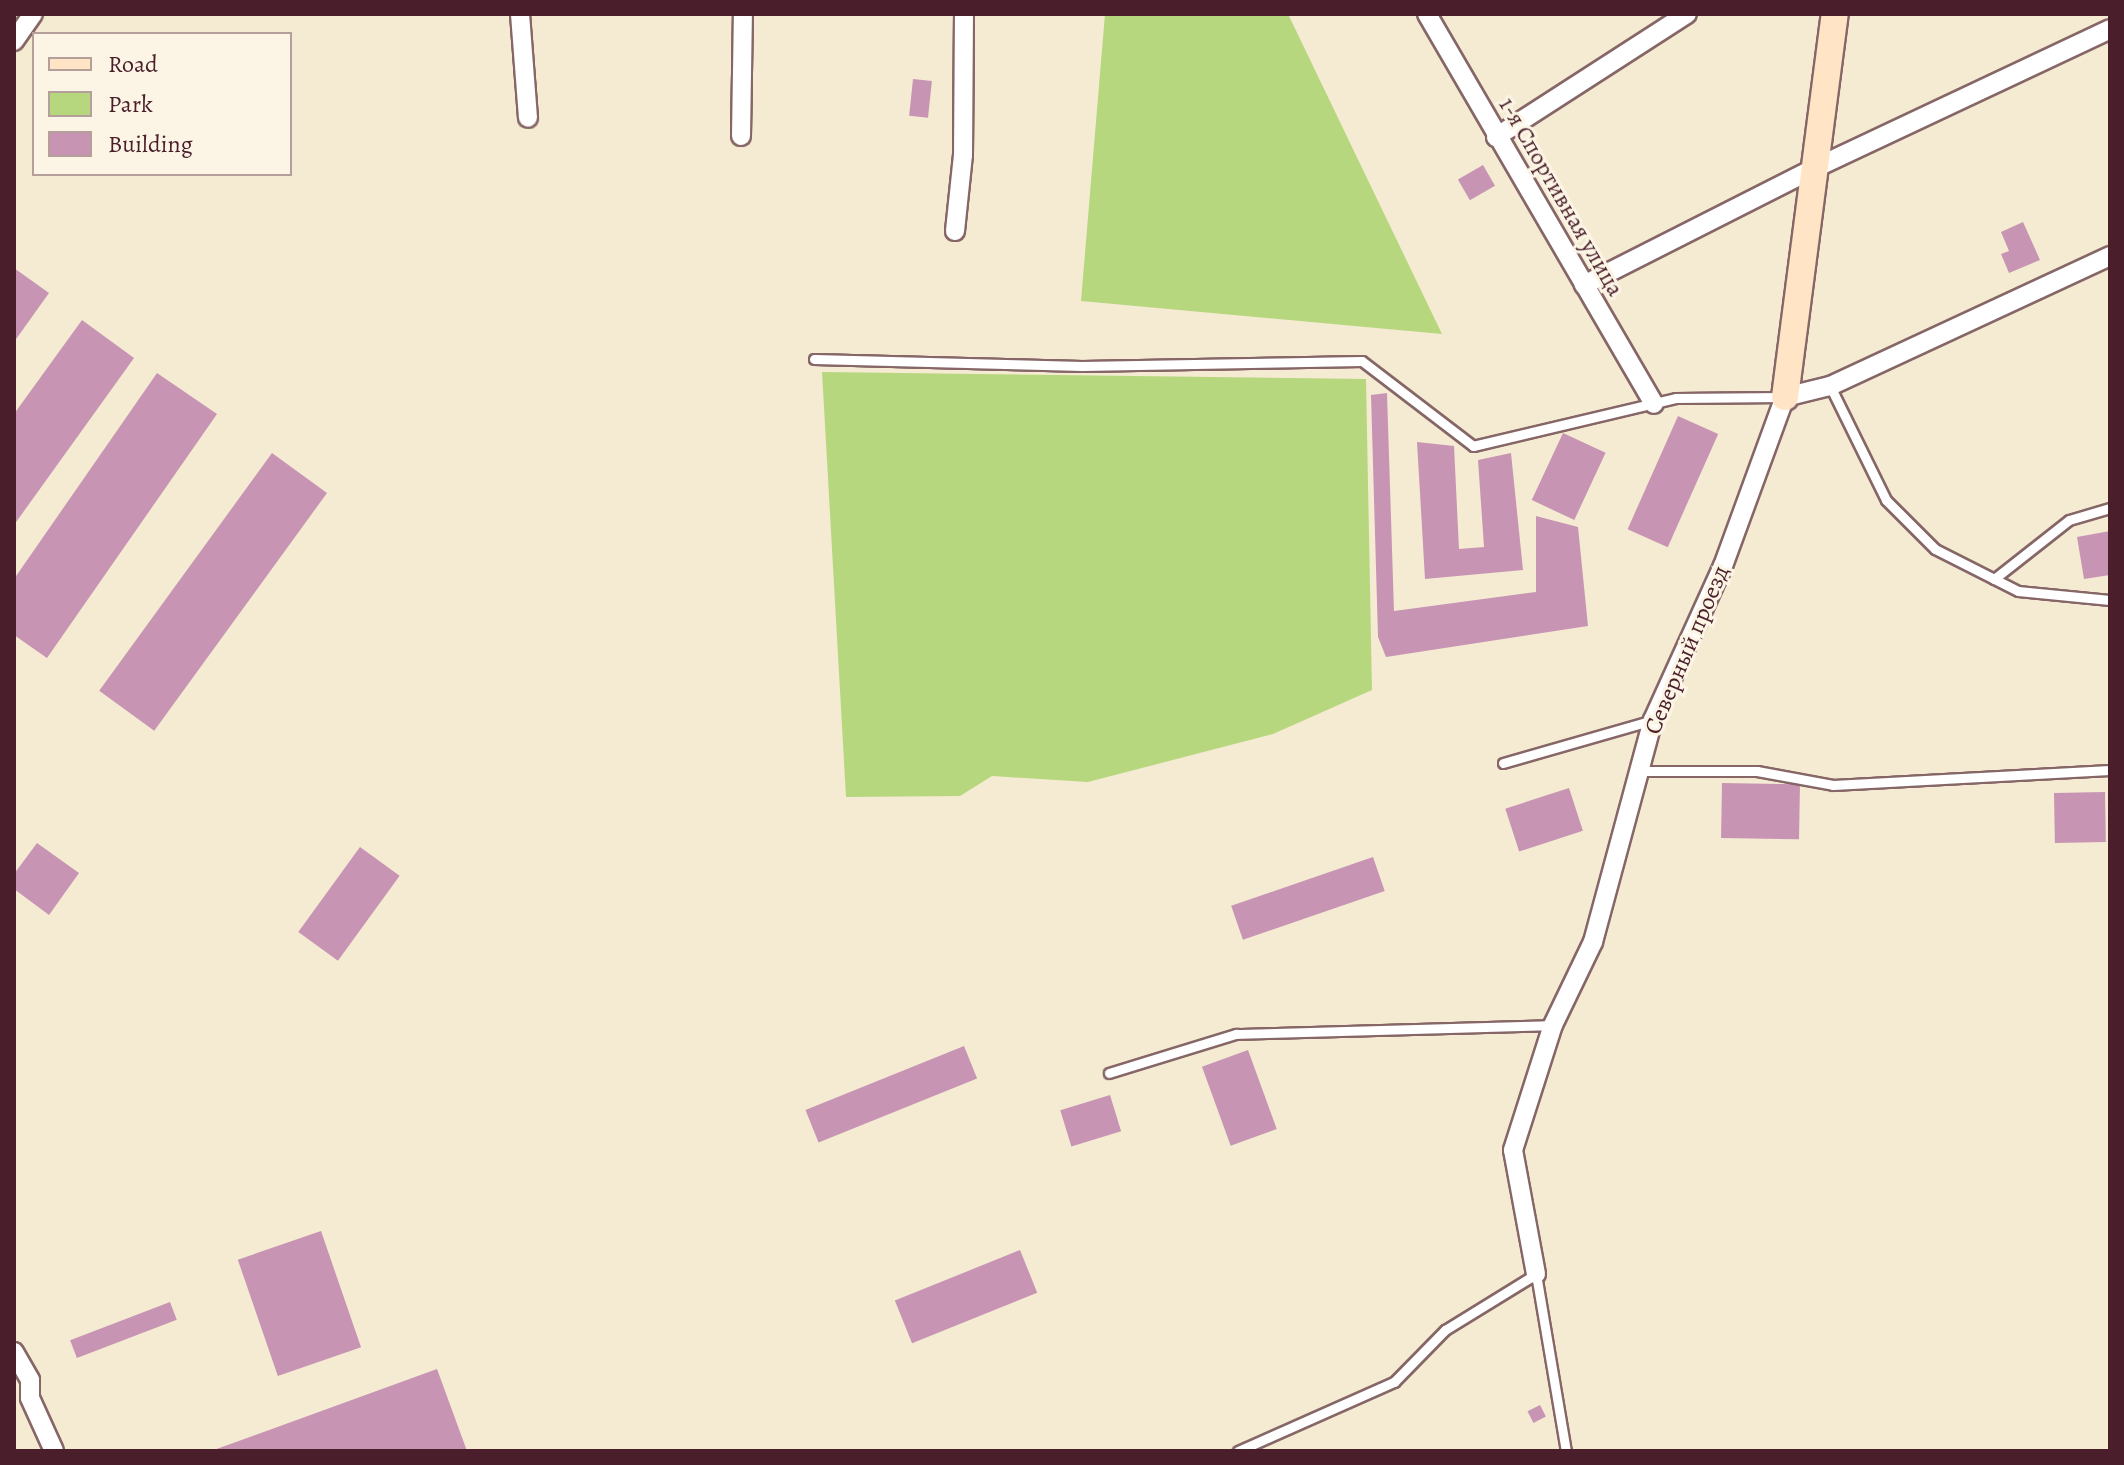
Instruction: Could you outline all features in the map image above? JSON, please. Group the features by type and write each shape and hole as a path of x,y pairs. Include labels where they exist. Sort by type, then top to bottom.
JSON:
{"street":[{"path":"14,41 33,14"},
{"path":"520,14 528,118"},
{"path":"741,136 743,14"},
{"path":"955,231 963,155 964,14"},
{"name":"1-я Спортивная улица","path":"1427,14 1654,404"},
{"path":"1496,137 1687,14"},
{"name":"Северный проезд","path":"1536,1274 1513,1150 1553,1025 1593,942 1653,720 1723,566 1785,397 1835,14"},
{"path":"1584,285 1813,169 2110,29"},
{"path":"1785,397 1830,386 2110,256"},
{"path":"14,1352 30,1380 30,1398 54,1451"}],"lane":[{"path":"814,359 1082,366 1362,361 1473,446 1676,398 1785,397"},
{"path":"1830,386 1886,500 1935,549 2018,591 2110,600"},
{"path":"1994,579 2069,520 2110,508"},
{"path":"1503,763 1653,720"},
{"path":"1639,771 1757,771 1833,785 2110,770"},
{"path":"1109,1073 1236,1034 1553,1025"},
{"path":"1238,1451 1394,1382 1445,1330 1536,1274 1566,1451"}],"green space":[{"path":"1105,14 1288,14 1442,334 1081,301"},
{"path":"822,372 1366,379 1372,690 1273,734 1088,782 992,776 960,796 846,797"}],"building":[{"path":"913,79 932,81 928,118 909,116"},
{"path":"1483,165 1495,186 1470,200 1458,180"},
{"path":"2023,222 2040,260 2009,273 2001,254 2009,251 2001,232"},
{"path":"14,268 49,293 14,342"},
{"path":"82,320 134,358 14,525 14,414"},
{"path":"157,373 217,414 47,658 14,635 14,579"},
{"path":"1387,393 1394,611 1536,592 1536,516 1578,527 1588,626 1386,657 1378,637 1371,395"},
{"path":"1678,416 1718,434 1668,547 1628,529"},
{"path":"1563,433 1606,453 1574,520 1532,500"},
{"path":"1417,442 1454,446 1459,549 1484,547 1478,460 1511,453 1523,570 1425,579"},
{"path":"272,453 327,493 154,731 99,691"},
{"path":"2110,531 2110,575 2084,579 2077,537"},
{"path":"1722,783 1800,784 1799,839 1721,838"},
{"path":"1569,788 1583,831 1519,852 1505,809"},
{"path":"2105,792 2106,842 2055,843 2054,793"},
{"path":"37,843 79,873 49,915 14,889 14,874"},
{"path":"360,847 400,876 338,961 298,932"},
{"path":"1373,857 1385,891 1243,940 1231,906"},
{"path":"964,1046 977,1078 819,1143 805,1110"},
{"path":"1248,1050 1277,1129 1231,1146 1202,1067"},
{"path":"1110,1095 1121,1131 1071,1147 1060,1110"},
{"path":"321,1231 361,1347 278,1376 238,1260"},
{"path":"1020,1250 1037,1293 912,1343 895,1301"},
{"path":"170,1302 177,1320 77,1358 70,1340"},
{"path":"437,1369 467,1451 211,1451"},
{"path":"1540,1405 1546,1417 1533,1423 1528,1411"}]}
